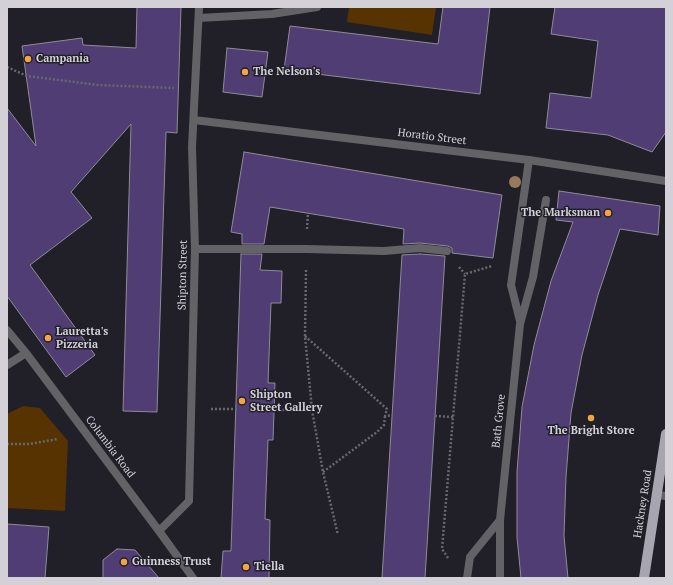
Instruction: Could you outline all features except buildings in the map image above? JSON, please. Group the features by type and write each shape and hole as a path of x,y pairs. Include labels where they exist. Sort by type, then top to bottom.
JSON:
{"main road":[{"name":"Hackney Road","path":"644,578 662,495 666,434"}],"street":[{"name":"Shipton Street","path":"159,531 188,501 196,249 192,147 199,7"},
{"path":"199,18 272,14 317,7"},
{"name":"Horatio Street","path":"194,120 529,160 666,181"},
{"name":"Bath Grove","path":"520,324 511,285 529,160"},
{"name":"Bath Grove","path":"500,578 500,520 520,324 532,277 546,200"},
{"path":"196,249 384,251 420,248 447,251"},
{"name":"Columbia Road","path":"7,330 26,353 193,578"},
{"path":"7,365 26,353"},
{"path":"467,578 470,557 500,520"}],"path":[{"path":"7,67 27,76 98,85 196,89"},
{"path":"308,213 305,336 312,410 323,472 338,535"},
{"path":"451,562 442,549 465,274 499,263"},
{"path":"305,336 387,408 384,425 377,432 323,472"},
{"path":"274,410 312,410"},
{"path":"385,416 393,415"},
{"path":"435,416 453,417"},
{"path":"7,444 29,444 58,439"}],"shaded area":[{"path":"349,7 436,7 432,35 347,22"},
{"path":"23,406 40,408 68,441 65,511 7,508 7,414"}],"place":[{"name":"Campania","path":"28,59"},
{"name":"The Nelson's","path":"245,72"},
{"name":"The Marksman","path":"608,213"},
{"name":"Lauretta's Pizzeria","path":"48,338"},
{"name":"Shipton Street Gallery","path":"242,401"},
{"name":"The Bright Store","path":"591,418"},
{"name":"Guinness Trust","path":"124,562"},
{"name":"Tiella","path":"246,567"}]}
